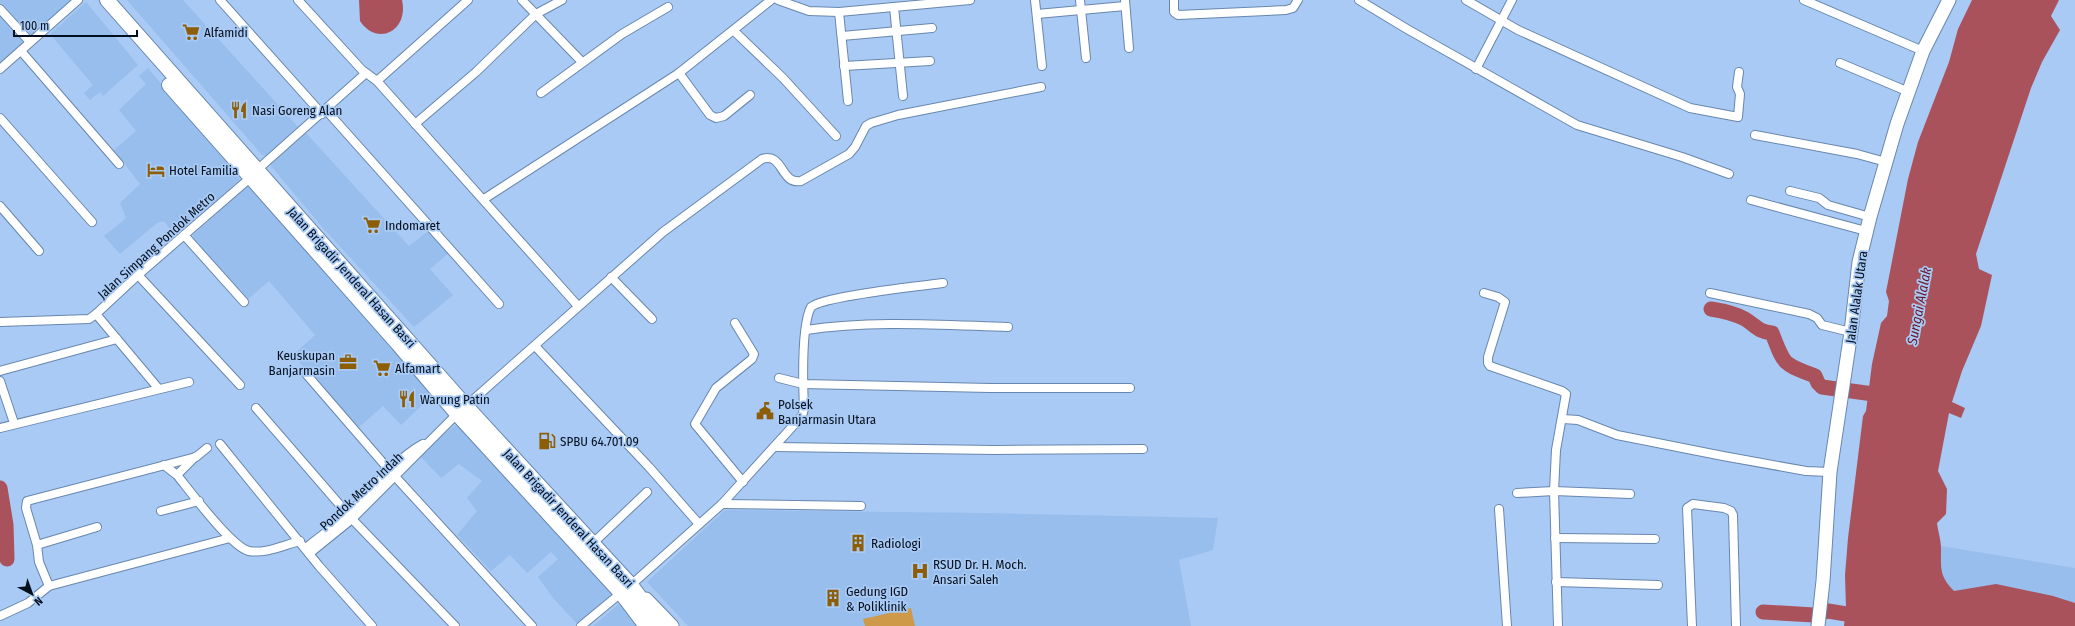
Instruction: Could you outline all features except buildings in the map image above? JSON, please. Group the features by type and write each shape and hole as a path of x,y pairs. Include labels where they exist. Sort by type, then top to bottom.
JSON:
{"highway":[{"name":"Jalan Brigadir Jenderal Hasan Basri","path":"96,0 143,47"},
{"name":"Jalan Brigadir Jenderal Hasan Basri","path":"107,0 143,47 206,121 327,255 462,410 628,592 661,626"},
{"name":"Jalan Brigadir Jenderal Hasan Basri","path":"462,410 592,544 628,592 646,626"}],"main road":[{"name":"Jalan Alalak Utara","path":"1819,618 1830,472 1851,332 1856,282 1866,231 1886,162 1923,51 1949,0"},
{"path":"628,592 642,626"},
{"path":"628,592 660,613 672,626"}],"street":[{"path":"0,69 78,0"},
{"path":"220,0 499,304"},
{"path":"298,0 366,73 377,80 578,306"},
{"path":"377,80 468,0"},
{"path":"522,0 582,62"},
{"path":"415,124 476,72 536,14 562,0"},
{"path":"484,199 679,73 734,31 771,0"},
{"path":"778,0 809,11 839,12 970,0"},
{"path":"1035,0 1042,66"},
{"path":"1080,0 1086,58"},
{"path":"1174,0 1174,12 1178,15 1286,10 1293,8 1298,0"},
{"path":"1359,0 1577,125 1682,156 1729,174"},
{"path":"1466,0 1503,21 1690,108 1738,117 1740,94 1737,87 1739,72"},
{"path":"1476,68 1503,21 1512,0"},
{"path":"1804,0 1923,51"},
{"path":"1037,14 1080,10 1125,3 1129,48"},
{"path":"894,6 903,96"},
{"path":"541,93 628,30 668,7"},
{"path":"0,9 30,42"},
{"path":"839,12 848,101"},
{"path":"842,36 932,28"},
{"path":"734,31 783,78 836,136"},
{"path":"21,50 118,164"},
{"path":"844,66 930,61"},
{"path":"1840,63 1909,92"},
{"name":"Jalan Simpang Pondok Metro","path":"96,314 366,73"},
{"path":"679,73 710,115 716,118 724,116 750,95"},
{"name":"Pondok Metro Indah","path":"308,550 350,517 393,474 414,449 426,443 578,306 663,232 762,159 769,157 774,158 789,179 801,181 849,154 855,147 866,126 871,123 898,115 1041,87"},
{"path":"0,118 92,222"},
{"path":"1755,135 1857,154 1886,162"},
{"path":"1790,191 1819,198 1828,205 1870,217"},
{"path":"1751,200 1866,231"},
{"path":"0,206 39,251"},
{"path":"184,236 244,302"},
{"path":"138,275 240,385"},
{"path":"611,277 652,319"},
{"path":"581,626 628,592 722,504 802,416 804,409 803,384 806,330 809,311 815,304 857,295 943,282"},
{"path":"1484,293 1498,297 1505,302 1488,357 1490,366 1562,391 1566,397 1556,450 1554,491 1558,626"},
{"path":"1710,293 1809,314 1818,318 1822,325 1851,332"},
{"path":"0,322 89,318 96,314 158,388"},
{"path":"735,323 754,354 752,359 716,388 695,424 743,482"},
{"path":"806,330 830,326 882,324 1008,327"},
{"path":"0,371 117,339"},
{"path":"535,346 649,467 699,524"},
{"path":"307,375 393,474 532,626"},
{"path":"779,378 803,384 1006,388 1130,388"},
{"path":"0,381 14,423"},
{"path":"0,428 14,423 188,382"},
{"path":"256,408 350,517 454,626"},
{"path":"1562,419 1578,420 1617,434 1723,456 1806,471 1830,472"},
{"path":"220,444 308,550 319,566 372,626"},
{"path":"774,447 995,450 1144,449"},
{"path":"177,475 196,456 208,448"},
{"path":"49,586 42,572 37,544 26,508 27,501 196,456"},
{"path":"164,465 177,475 240,548 258,551 270,550 300,541"},
{"path":"1517,493 1554,491 1630,494"},
{"path":"592,544 647,492"},
{"path":"161,511 199,501"},
{"path":"722,504 861,506"},
{"path":"1692,626 1687,508 1693,504 1724,508 1730,511 1732,515 1736,626"},
{"path":"1499,509 1507,626"},
{"path":"37,544 97,526"},
{"path":"0,616 28,603 49,586 230,538"},
{"path":"1555,538 1655,539"},
{"path":"1556,582 1658,585"}],"shaded area":[{"path":"0,0 75,0 0,65"},
{"path":"127,0 183,0 299,128 267,157 262,155"},
{"path":"86,2 138,65 103,96 100,92 90,100 84,93 93,85 50,34"},
{"path":"148,68 240,179 186,231 176,237 164,221 157,223 120,254 104,236 126,218 120,203 140,184 114,150 136,131 119,110 146,84 139,76"},
{"path":"306,133 409,246 431,229 450,252 430,269 453,295 414,327 323,228 271,166 271,162"},
{"path":"246,187 249,187 377,329 432,396 401,425 383,406 358,428 293,355 315,335 269,281 247,300 193,241 193,235"},
{"path":"458,423 617,593 579,626 553,598 538,577 558,559 551,552 527,573 510,555 491,571 457,535 477,511 467,498 482,481 459,464 441,478 419,455"},
{"name":"RSUD Dr. H. Moch. Ansari Saleh","path":"725,510 984,513 1218,518 1213,550 1179,560 1191,626 688,626 647,582"},
{"path":"1941,546 2075,568 2075,626 1937,626"},
{"path":"620,603 642,626 593,626"},
{"path":"911,608 915,626 865,626 863,619"}],"water":[{"path":"359,0 402,0 403,11 401,20 390,32 383,34 375,33 367,29 360,21"},
{"name":"Sungai Alalak","path":"1972,0 2059,0 2051,16 2060,30 2042,62 2031,88 1976,254 1979,269 1992,275 1981,326 1962,371 1952,402 1965,408 1961,418 1949,413 1938,471 1947,489 1946,514 1937,523 1941,545 1942,571 1943,576 1949,586 1954,591 1996,584 2053,596 2075,603 2075,626 1844,626 1846,608 1845,575 1848,538 1863,416 1866,411 1872,364 1881,323 1887,316 1889,301 1886,292 1908,179 1918,142 1949,62 1958,29"}],"waterway":[{"path":"1711,309 1737,315 1761,330 1772,333 1786,362 1815,376 1818,383 1822,387 1888,396"},
{"path":"0,488 6,525 7,559"},
{"path":"1763,612 1814,615 1828,611 1865,617"}],"place":[{"name":"Alfamidi","path":"191,32"},
{"name":"Nasi Goreng Alan","path":"239,110"},
{"name":"Hotel Familia","path":"156,170"},
{"name":"Indomaret","path":"372,225"},
{"name":"Keuskupan Banjarmasin","path":"348,362"},
{"name":"Alfamart","path":"382,368"},
{"name":"Warung Patin","path":"407,399"},
{"name":"Polsek Banjarmasin Utara","path":"765,411"},
{"name":"SPBU 64.701.09","path":"547,441"},
{"name":"Radiologi","path":"858,543"},
{"name":"RSUD Dr. H. Moch. Ansari Saleh","path":"920,571"},
{"name":"Gedung IGD & Poliklinik","path":"833,598"}]}
